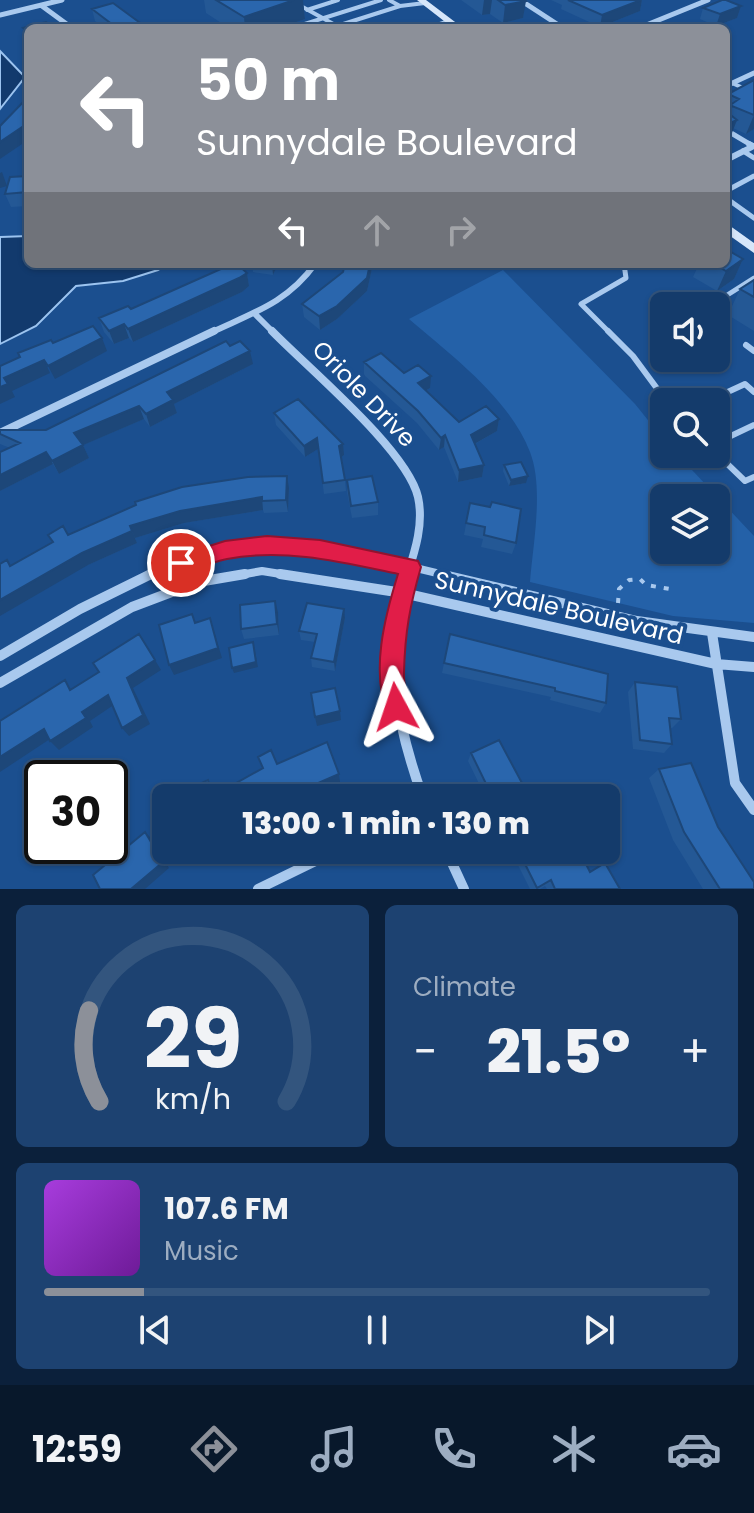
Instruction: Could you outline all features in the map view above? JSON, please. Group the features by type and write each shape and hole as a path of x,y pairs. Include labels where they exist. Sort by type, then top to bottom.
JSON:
{"main road":[{"path":"423,1 453,24"},
{"path":"730,230 754,249"}],"street":[{"path":"0,15 62,0"},
{"path":"520,0 557,24"},
{"path":"649,24 708,0"},
{"path":"42,6 67,24"},
{"path":"730,85 754,73"},
{"path":"730,132 753,146"},
{"path":"730,158 753,146"},
{"path":"0,433 254,313 295,290 312,268"},
{"name":"Oriole Drive","path":"254,313 393,452 407,471 416,491 421,520 411,567 396,614 392,676 401,737 418,784"},
{"name":"Sunnydale Boulevard","path":"0,656 125,584 225,550 289,545 411,567 616,616 754,637"},
{"name":"Sunnydale Boulevard","path":"0,683 117,614 162,594 225,575 262,571 403,593 716,664 754,667"},
{"path":"712,633 735,783 754,810"},
{"path":"258,889 309,864"},
{"path":"452,864 464,889"}],"lane":[{"path":"292,0 330,24"},
{"path":"307,10 338,0"},
{"path":"304,24 381,0"},
{"path":"389,0 400,6"},
{"path":"343,24 423,1"},
{"path":"440,24 449,21"},
{"path":"730,85 754,93"},
{"path":"743,151 754,158"},
{"path":"730,189 754,176"},
{"path":"730,201 754,218"},
{"path":"625,268 626,278 581,304 633,356 657,388"},
{"path":"730,293 754,278"},
{"path":"746,345 754,351"},
{"path":"730,391 745,384 754,392"},
{"path":"730,436 754,425"},
{"path":"730,467 745,481 754,477"}],"path":[{"path":"616,616 619,589 629,580 640,579 646,585 670,589"}],"shaded area":[{"path":"0,51 24,78 0,109"},
{"path":"24,236 24,268 161,268 123,281 76,286 36,326 0,344 0,237"},
{"path":"503,270 650,423 650,468 690,468 705,484 650,484 650,564 730,564 730,510 754,536 754,623 673,616 530,582 537,499 530,452 509,414 460,363 409,319"}],"building":[{"path":"216,0 294,0 244,17"},
{"path":"498,0 525,0 526,1 505,5"},
{"path":"568,0 641,0 602,15"},
{"path":"722,0 741,6 720,14 703,8"},
{"path":"113,3 142,24 112,24 92,9"},
{"path":"754,80 754,115 732,106 730,110 730,105 739,99 730,93"},
{"path":"24,101 24,126 0,142 0,126"},
{"path":"24,176 24,192 5,194 10,177"},
{"path":"730,251 743,259 726,271 721,268 730,268"},
{"path":"223,268 241,268 247,273 128,329 124,324 109,331 99,318 128,306 131,309"},
{"path":"344,268 369,268 367,278 337,306 319,316 302,304"},
{"path":"754,280 754,297 740,289"},
{"path":"93,326 102,338 48,366 44,360 4,378 8,384 0,387 0,366 20,357 18,353 51,340 53,343"},
{"path":"226,341 230,346 240,341 250,351 167,392 173,400 146,414 139,406 74,433 83,445 52,461 46,452 0,475 0,452 20,443 0,434 0,430 46,430"},
{"path":"381,353 404,373 418,365 431,376 418,383 459,422 486,406 499,419 471,435 484,465 459,470 445,435 441,438 418,411 364,362"},
{"path":"298,399 343,444 339,446 345,480 323,483 317,438 304,446 274,413"},
{"path":"521,462 528,476 511,480 504,465"},
{"path":"287,476 286,500 262,501 262,497 180,511 130,526 132,531 82,553 0,600 0,564 7,560 10,566 53,542 48,535 63,526 68,535 136,505 135,502 182,487 248,477"},
{"path":"372,476 378,502 351,506 347,480"},
{"path":"492,502 521,509 516,543 484,535 485,527 466,523 470,503 490,507"},
{"path":"275,601 277,624 241,629 240,605"},
{"path":"307,603 344,609 334,662 311,658 317,634 299,631"},
{"path":"192,614 195,623 210,618 218,648 169,665 159,625"},
{"path":"139,634 155,660 127,678 143,715 122,728 108,695 82,712 86,718 50,741 44,729 0,757 0,721 65,680 70,690 99,672 93,663"},
{"path":"450,634 608,674 606,703 444,663"},
{"path":"253,642 256,662 232,668 229,648"},
{"path":"635,682 677,687 681,719 669,718 672,744 640,740"},
{"path":"335,688 340,711 315,717 311,693"},
{"path":"499,740 523,784 486,784 471,753"},
{"path":"327,742 339,774 316,784 234,784 263,768 258,757 271,750 277,764"},
{"path":"691,763 718,827 754,882 754,889 720,889 684,832 659,769"},
{"path":"145,832 152,844 152,864 161,864 131,889 100,889 93,875 106,864 128,864 128,846"},
{"path":"525,864 586,864 590,872 606,864 620,889 555,889 551,880 537,888"}],"route":[{"path":"181,563 225,550 289,545 411,567 396,614 392,676 396,707"}]}
